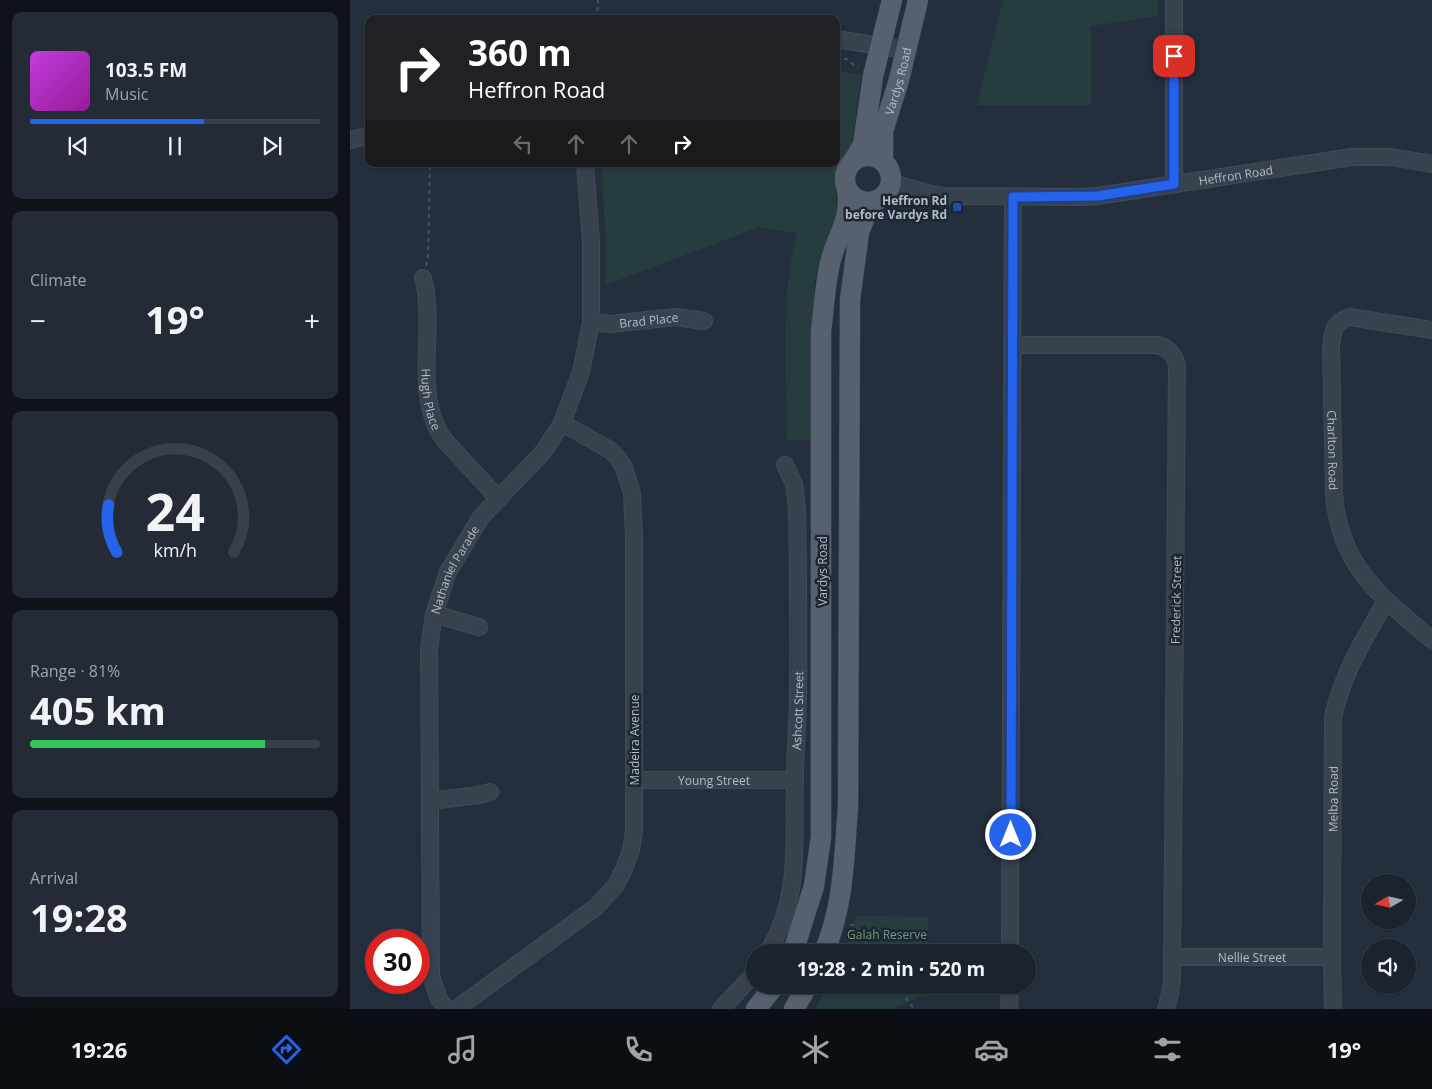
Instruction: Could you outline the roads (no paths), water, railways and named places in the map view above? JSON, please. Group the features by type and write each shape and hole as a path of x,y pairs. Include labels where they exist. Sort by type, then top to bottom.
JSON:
{"main road":[{"name":"Vardys Road","path":"854,160 863,144 873,76 892,0"},
{"name":"Vardys Road","path":"883,161 883,131 918,0"},
{"path":"868,156 883,161 891,175 891,183 886,195 871,203 856,200 846,189 844,181 845,173 854,160 868,156"},
{"name":"Vardys Road","path":"796,944 814,886 821,837 821,331 830,263 846,221 848,210 846,189"},
{"name":"Vardys Road","path":"828,944 839,906 848,807 850,300 860,232 871,203"},
{"path":"756,1009 768,994"},
{"path":"794,1009 803,994"}],"street":[{"path":"1174,0 1174,184"},
{"path":"840,40 906,50"},
{"path":"350,140 365,137"},
{"name":"Heffron Road","path":"891,183 944,196 1097,196 1352,157 1391,157 1432,164"},
{"name":"Nathaniel Parade","path":"446,1009 439,999 431,976 429,648 434,614 440,591 448,572 470,534 481,517 544,450 562,423 581,372 591,322 591,242 585,167"},
{"path":"1010,944 1013,197"},
{"name":"Hugh Place","path":"423,278 427,291 428,402 434,422 438,432 447,443 499,499"},
{"name":"Brad Place","path":"591,322 611,324 675,317 704,321"},
{"name":"Charlton Road","path":"1432,330 1350,317 1339,321 1333,330 1331,346 1336,515 1342,537 1360,571 1386,601 1432,640"},
{"name":"Frederick Street","path":"1013,345 1158,346 1172,353 1177,365 1172,957 1170,994 1166,1009"},
{"name":"Madeira Avenue","path":"456,1009 596,907 616,884 631,850 634,831 634,537 632,493 624,468 610,450 562,423"},
{"name":"Ashcott Street","path":"772,944 784,917 793,887 795,835 798,695 797,508 794,484 785,465"},
{"name":"Melba Road","path":"1333,1009 1333,717 1346,673 1386,601"},
{"path":"434,614 479,627"},
{"name":"Young Street","path":"634,780 795,780"},
{"path":"430,800 473,796 490,792"},
{"name":"Nellie Street","path":"1172,957 1332,957"},
{"path":"721,1009 746,983"},
{"path":"1009,1009 1010,994"}],"place":[{"name":"Heffron Rd before Vardys Rd","path":"957,207"}],"park label":[{"name":"Galah Reserve","path":"887,934"}]}
